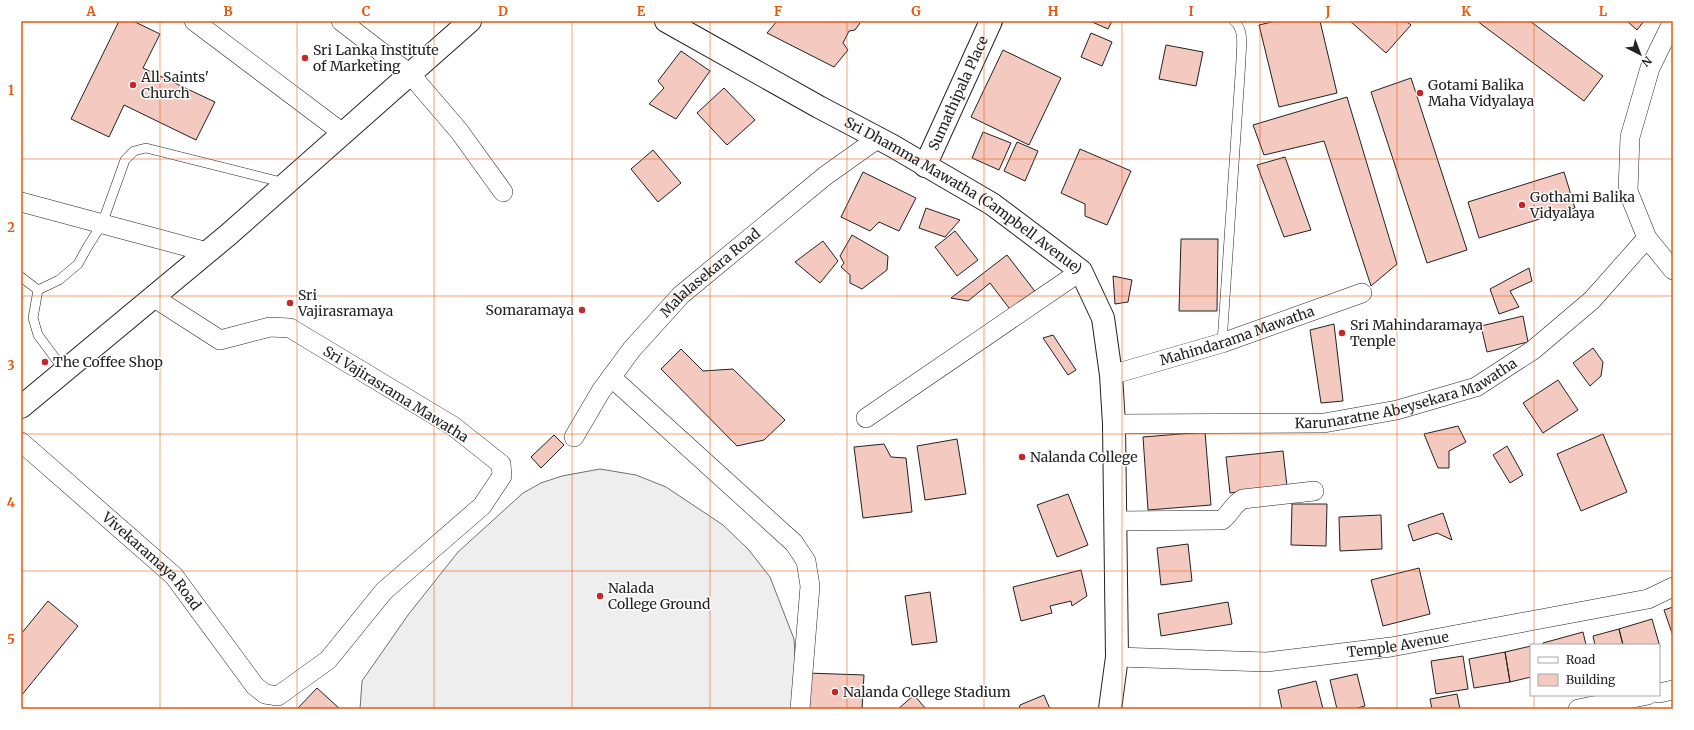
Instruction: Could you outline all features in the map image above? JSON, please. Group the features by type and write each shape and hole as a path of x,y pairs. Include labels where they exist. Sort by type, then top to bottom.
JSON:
{"main road":[{"path":"21,407 207,252 344,134 470,21"},
{"name":"Sri Dhamma Mawatha (Campbell Avenue)","path":"666,21 891,145 992,204 1081,271 1103,318 1111,375 1114,424 1117,657 1110,709"},
{"name":"Sumathipala Place","path":"925,166 991,21"}],"street":[{"path":"194,21 344,134"},
{"path":"341,21 411,75 458,131 503,192"},
{"path":"1673,21 1650,68 1630,137 1628,191 1647,238 1673,270"},
{"name":"Malalasekara Road","path":"574,437 601,391 632,349 681,295 825,176 878,139"},
{"path":"21,202 207,252"},
{"name":"Karunaratne Abeysekara Mawatha","path":"1114,424 1324,423 1397,410 1476,387 1533,350 1592,300 1647,238"},
{"path":"866,418 1081,271"},
{"name":"Mahindarama Mawatha","path":"1111,375 1222,343 1362,293"},
{"name":"Sri Vajirasrama Mawatha","path":"153,297 220,340 270,327 290,328 453,426 501,464 502,476 482,506 384,591 328,660 278,696 265,694"},
{"path":"611,377 794,543 806,562 810,586 800,709"},
{"name":"Vivekaramaya Road","path":"21,442 174,576 255,686 265,694"},
{"path":"1115,521 1222,520 1227,516 1235,502 1243,499 1314,491"},
{"name":"Temple Avenue","path":"1117,657 1267,662 1345,653 1391,647 1648,599 1673,587"},
{"path":"1660,693 1673,690"},
{"path":"1578,709 1643,696"}],"lane":[{"path":"1222,343 1242,35 1238,24 1234,21"},
{"path":"38,290 59,280 78,264 102,224 125,160 134,151 146,148 286,183"},
{"path":"21,277 38,290"},
{"path":"38,290 33,318 38,335 64,370"}],"shaded area":[{"name":"Nalada College Ground","path":"600,469 636,475 666,487 723,525 748,549 770,577 794,639 797,689 795,709 360,709 362,681 408,615 458,552 523,493 541,483 562,476"}],"building":[{"name":"All Saints' Church","path":"119,21 133,21 160,34 143,68 215,102 196,140 124,105 109,137 71,119"},
{"path":"777,21 859,21 860,23 855,30 849,31 843,43 848,50 834,67 767,33"},
{"path":"1090,21 1112,21 1108,29"},
{"path":"1276,21 1320,21 1337,93 1279,107 1259,25"},
{"path":"1350,21 1406,21 1411,25 1386,53"},
{"path":"1477,21 1530,21 1603,76 1584,101"},
{"path":"1627,21 1644,21 1637,30"},
{"path":"1091,33 1112,42 1102,66 1081,57"},
{"path":"1166,45 1203,52 1196,86 1159,79"},
{"path":"1003,50 1061,78 1029,145 971,117"},
{"path":"681,51 710,71 676,119 649,104 664,88 658,81"},
{"path":"1411,78 1467,250 1427,263 1371,92"},
{"path":"724,88 755,120 727,145 697,113"},
{"path":"1347,97 1397,264 1371,286 1324,141 1264,155 1253,125"},
{"path":"983,132 1011,143 999,170 972,158"},
{"path":"1017,142 1038,151 1025,181 1004,171"},
{"path":"1080,149 1131,171 1107,225 1085,216 1085,204 1061,193"},
{"path":"653,150 681,183 658,202 631,169"},
{"path":"1285,157 1311,230 1284,237 1257,165"},
{"path":"863,172 916,198 899,231 879,222 870,231 841,217"},
{"name":"Gothami Balika Vidyalaya","path":"1564,172 1575,208 1479,238 1468,202"},
{"path":"926,208 960,220 945,237 919,228"},
{"path":"955,231 978,260 957,276 935,247"},
{"path":"852,235 888,256 887,270 862,289 850,283 850,275 841,267 844,263 840,256"},
{"path":"1181,239 1218,239 1217,311 1179,311"},
{"path":"823,241 838,261 820,283 795,262"},
{"path":"1007,255 1037,294 1012,312 990,283 968,301 951,298"},
{"path":"1529,268 1532,281 1510,291 1519,307 1499,314 1490,289"},
{"path":"1113,276 1132,280 1128,302 1115,304"},
{"path":"1523,316 1528,342 1487,352 1481,326"},
{"path":"1334,324 1343,401 1321,403 1310,330"},
{"path":"1053,335 1076,370 1068,375 1043,338"},
{"path":"1593,348 1603,362 1601,376 1590,386 1573,363"},
{"path":"681,349 703,371 733,369 785,420 764,440 737,446 661,369"},
{"path":"1558,380 1578,410 1543,433 1523,403"},
{"path":"1458,426 1466,442 1449,451 1449,468 1438,468 1424,434"},
{"path":"1205,432 1211,505 1148,510 1143,437"},
{"path":"1603,434 1627,492 1581,511 1557,454"},
{"path":"554,435 564,445 541,468 531,457"},
{"path":"957,439 966,494 925,500 917,446"},
{"path":"884,444 891,457 906,458 912,512 863,518 854,447"},
{"path":"1507,446 1523,475 1510,483 1493,455"},
{"path":"1283,451 1287,486 1230,493 1226,457"},
{"path":"1068,494 1088,545 1057,557 1037,505"},
{"path":"1292,504 1327,504 1326,546 1291,545"},
{"path":"1443,513 1452,540 1437,533 1413,541 1408,525"},
{"path":"1381,515 1382,549 1340,551 1339,517"},
{"path":"1188,544 1192,581 1161,585 1157,548"},
{"path":"1419,568 1430,614 1383,626 1371,580"},
{"path":"1081,570 1087,596 1072,606 1071,601 1050,606 1052,613 1021,621 1013,587"},
{"path":"930,592 937,642 912,645 905,596"},
{"path":"48,601 78,626 21,696 21,634"},
{"path":"1228,602 1232,624 1161,636 1158,614"},
{"path":"1673,607 1673,636 1664,610"},
{"path":"1652,619 1659,644 1623,644 1619,629"},
{"path":"1619,629 1623,644 1595,644 1593,636"},
{"path":"1583,632 1586,644 1543,644"},
{"path":"1530,646 1530,677 1510,682 1505,652"},
{"path":"1505,652 1510,682 1474,688 1469,659"},
{"path":"1463,656 1468,689 1436,694 1431,661"},
{"name":"Nalanda College Stadium","path":"807,673 864,675 862,709 805,709"},
{"path":"1357,674 1365,706 1354,709 1337,709 1330,680"},
{"path":"1316,681 1323,709 1282,709 1278,690"},
{"path":"317,688 340,709 297,709"},
{"path":"1457,694 1460,709 1432,709 1430,699"},
{"path":"914,695 926,709 898,709"},
{"path":"1044,695 1050,709 1019,709 1020,705"}],"place":[{"name":"Sri Lanka Institute of Marketing","path":"305,58"},
{"name":"All Saints' Church","path":"133,85"},
{"name":"Gotami Balika Maha Vidyalaya","path":"1420,93"},
{"name":"Gothami Balika Vidyalaya","path":"1522,205"},
{"name":"Sri Vajirasramaya","path":"290,303"},
{"name":"Somaramaya","path":"582,310"},
{"name":"Sri Mahindaramaya Tenple","path":"1342,333"},
{"name":"The Coffee Shop","path":"45,362"},
{"name":"Nalanda College","path":"1022,457"},
{"name":"Nalada College Ground","path":"600,596"},
{"name":"Nalanda College Stadium","path":"835,692"}]}
